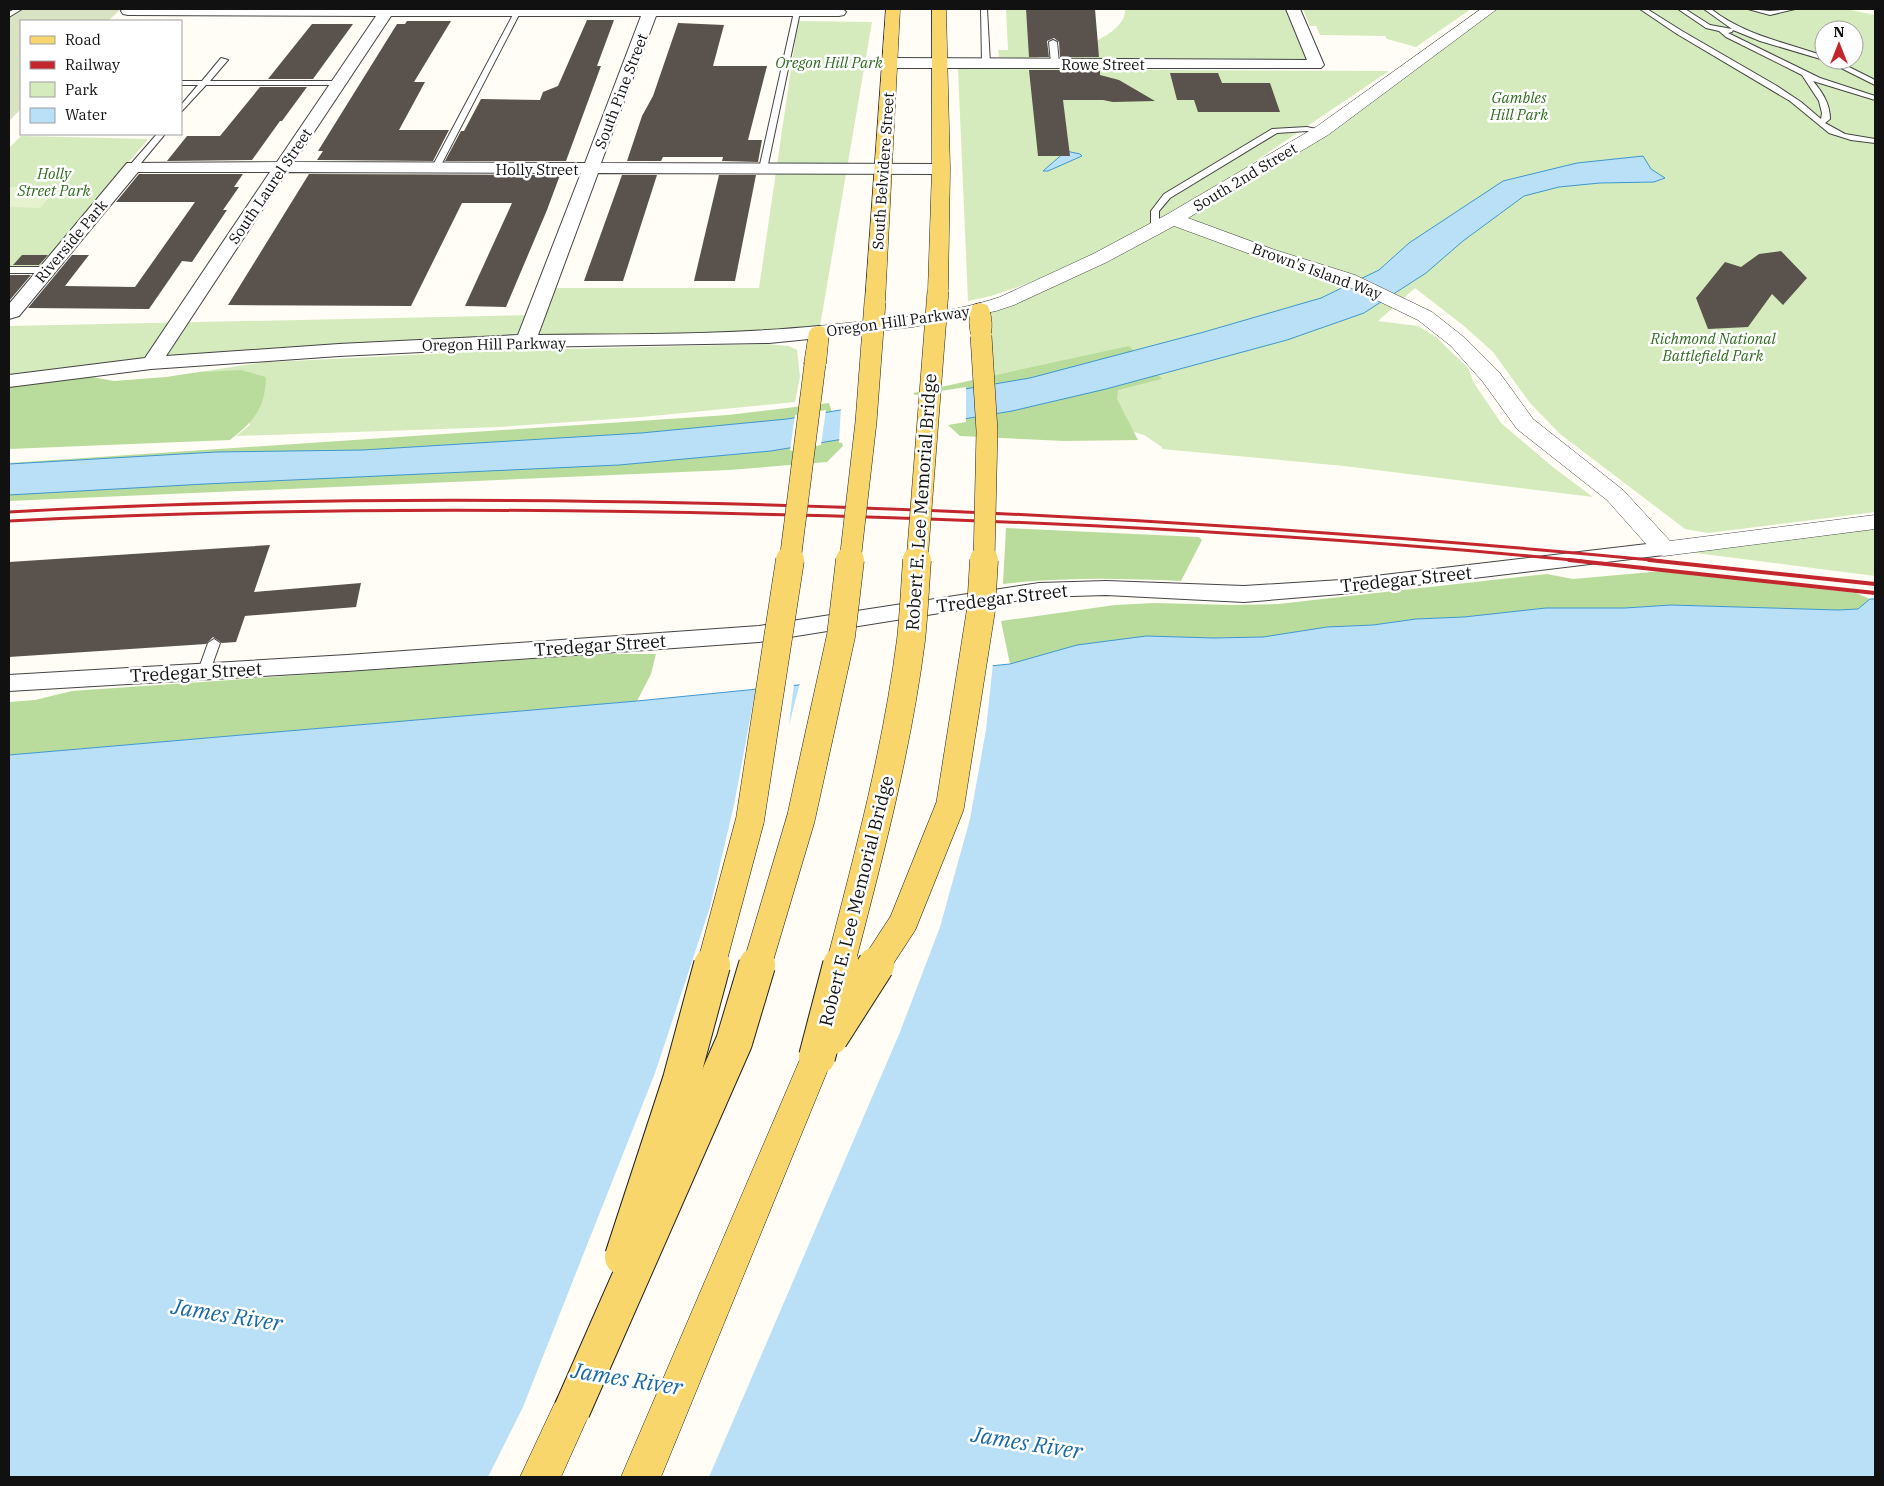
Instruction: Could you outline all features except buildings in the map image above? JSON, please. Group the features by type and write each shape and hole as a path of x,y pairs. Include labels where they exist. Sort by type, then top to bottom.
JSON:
{"main road":[{"name":"South Belvidere Street","path":"572,1410 734,1042 801,818 841,636 866,422 894,9"},
{"path":"939,9 941,169"},
{"name":"Robert E. Lee Memorial Bridge","path":"641,1477 817,1057 875,831 896,728 909,648 938,291 941,169"},
{"path":"817,1057 903,923 950,806 981,610 985,552 987,430 980,336 980,309"},
{"path":"540,1477 572,1410 681,1080 750,820 792,547 819,332"}],"street":[{"name":"Rowe Street","path":"890,63 1316,65 1292,9"},
{"name":"South 2nd Street","path":"980,309 1015,297 1173,219 1322,131 1490,9"},
{"path":"118,20 129,10 839,12"},
{"name":"South Laurel Street","path":"151,363 388,10"},
{"name":"South Pine Street","path":"526,341 651,10"},
{"name":"Holly Street","path":"133,167 941,169"},
{"name":"Riverside Park","path":"9,313 12,312 133,167"},
{"name":"Brown's Island Way","path":"1173,219 1268,254 1348,279 1403,304 1440,326 1491,377 1525,424 1615,495 1664,549"},
{"name":"Oregon Hill Parkway","path":"9,381 151,363 349,349 526,341 769,337 913,321 980,309"},
{"name":"Tredegar Street","path":"9,683 204,672 759,634 1039,590 1106,588 1244,594 1341,587 1875,522"}],"lane":[{"path":"9,14 19,9"},
{"path":"984,9 986,63"},
{"path":"1643,9 1668,28 1754,74 1798,102 1828,129 1838,134 1875,142"},
{"path":"1681,9 1708,27 1722,31 1739,31"},
{"path":"1707,9 1739,31 1814,55"},
{"path":"1751,9 1770,13 1792,9"},
{"path":"435,169 518,10"},
{"path":"763,169 804,11"},
{"path":"1722,31 1728,36 1804,74 1875,98"},
{"path":"1053,42 1055,63"},
{"path":"182,109 224,60"},
{"path":"1849,70 1875,83"},
{"path":"1804,74 1825,106 1826,119 1821,122"},
{"path":"182,83 338,83"},
{"path":"1155,229 1154,211 1167,196 1275,131 1291,129 1322,131"},
{"path":"133,167 159,135"},
{"path":"9,270 47,270"},
{"path":"204,672 214,644"}],"green space":[{"path":"9,9 121,9 109,20 20,20 20,110 9,121"},
{"path":"1006,9 1026,9 1030,57 1039,57 1036,59 999,57 998,50 1008,50"},
{"path":"1125,9 1285,9 1306,60 1078,60 1066,55 1112,32 1124,17"},
{"path":"1303,9 1471,9 1416,47 1387,39 1385,36 1320,35 1316,26 1310,26"},
{"path":"1490,9 1846,9 1875,15 1875,512 1708,533 1685,529 1560,434 1530,403 1493,352 1464,326 1415,288 1378,321 1418,326 1436,337 1468,368 1474,383 1501,423 1554,468 1593,497 1344,466 1162,449 1162,447 1144,435 1134,432 987,431 980,309 997,304 1270,162 1423,58"},
{"name":"Oregon Hill Park","path":"798,21 872,22 819,332 151,363 9,381 9,326 536,315 546,288 759,288"},
{"path":"958,69 1389,71 1226,181 1170,215 1058,273 991,296 968,301"},
{"name":"Holly Street Park","path":"21,136 148,139 42,267 9,266 9,148"},
{"path":"9,187 58,187 40,208 9,207"},
{"path":"765,344 789,346 797,350 800,377 795,402 642,417 499,427 236,436 250,425 241,371 199,372 265,362 489,351"},
{"path":"1129,346 1162,379 1118,390 1117,399 1138,440 1065,441 960,436 913,393"},
{"path":"241,370 266,377 265,388 257,413 246,427 230,440 9,449 9,381 70,373 114,381 199,372"},
{"path":"829,403 843,446 827,462 729,470 9,501 9,463 728,415"},
{"path":"1875,522 1875,576 1664,549"},
{"path":"1006,528 1199,537 1202,540 1181,581 1092,579 1047,580 1003,584"},
{"path":"1663,571 1856,593 1870,599 1859,609 1671,605 1625,608 1546,608 1464,617 1416,619 1373,625 1327,627 1263,637 1146,636 1077,645 1010,664 1001,621 1115,605 1154,603 1278,604 1547,574 1573,579"},
{"path":"604,654 656,654 651,674 637,701 9,755 9,702 35,700 72,691"}],"water":[{"path":"1066,151 1082,156 1048,171 1043,171"},
{"path":"1643,156 1651,169 1665,178 1654,182 1600,183 1559,187 1524,196 1463,241 1426,273 1364,313 1287,340 1106,389 1012,411 771,451 619,465 9,495 9,464 216,452 363,450 641,433 787,419 1030,378 1204,332 1321,298 1379,270 1409,243 1503,181 1577,163"},
{"name":"James River","path":"1870,599 1875,599 1875,1477 9,1477 9,755 637,701 1010,664 1077,645 1146,636 1263,637 1327,627 1373,625 1416,619 1464,617 1546,608 1625,608 1671,605 1858,609"}],"pier":[{"path":"966,387 966,422 839,443 841,407"},
{"path":"826,410 821,445 790,451 795,415"},
{"path":"993,663 986,730 970,819 940,927 900,1032 709,1477 488,1477 523,1407 655,1073 710,907 734,805 756,687 794,683 789,725 800,683"}],"railway":[{"path":"9,512 180,504 435,500 605,501 812,506 1177,523 1420,540 1662,561"},
{"path":"9,521 288,511 381,510 659,512 856,517 1064,524 1271,536 1478,551 1582,561"},
{"path":"1569,560 1875,593"},
{"path":"1649,560 1875,584"}],"park label":[{"name":"Gambles Hill Park","path":"1519,106"},
{"name":"Richmond National Battlefield Park","path":"1713,346"}]}
